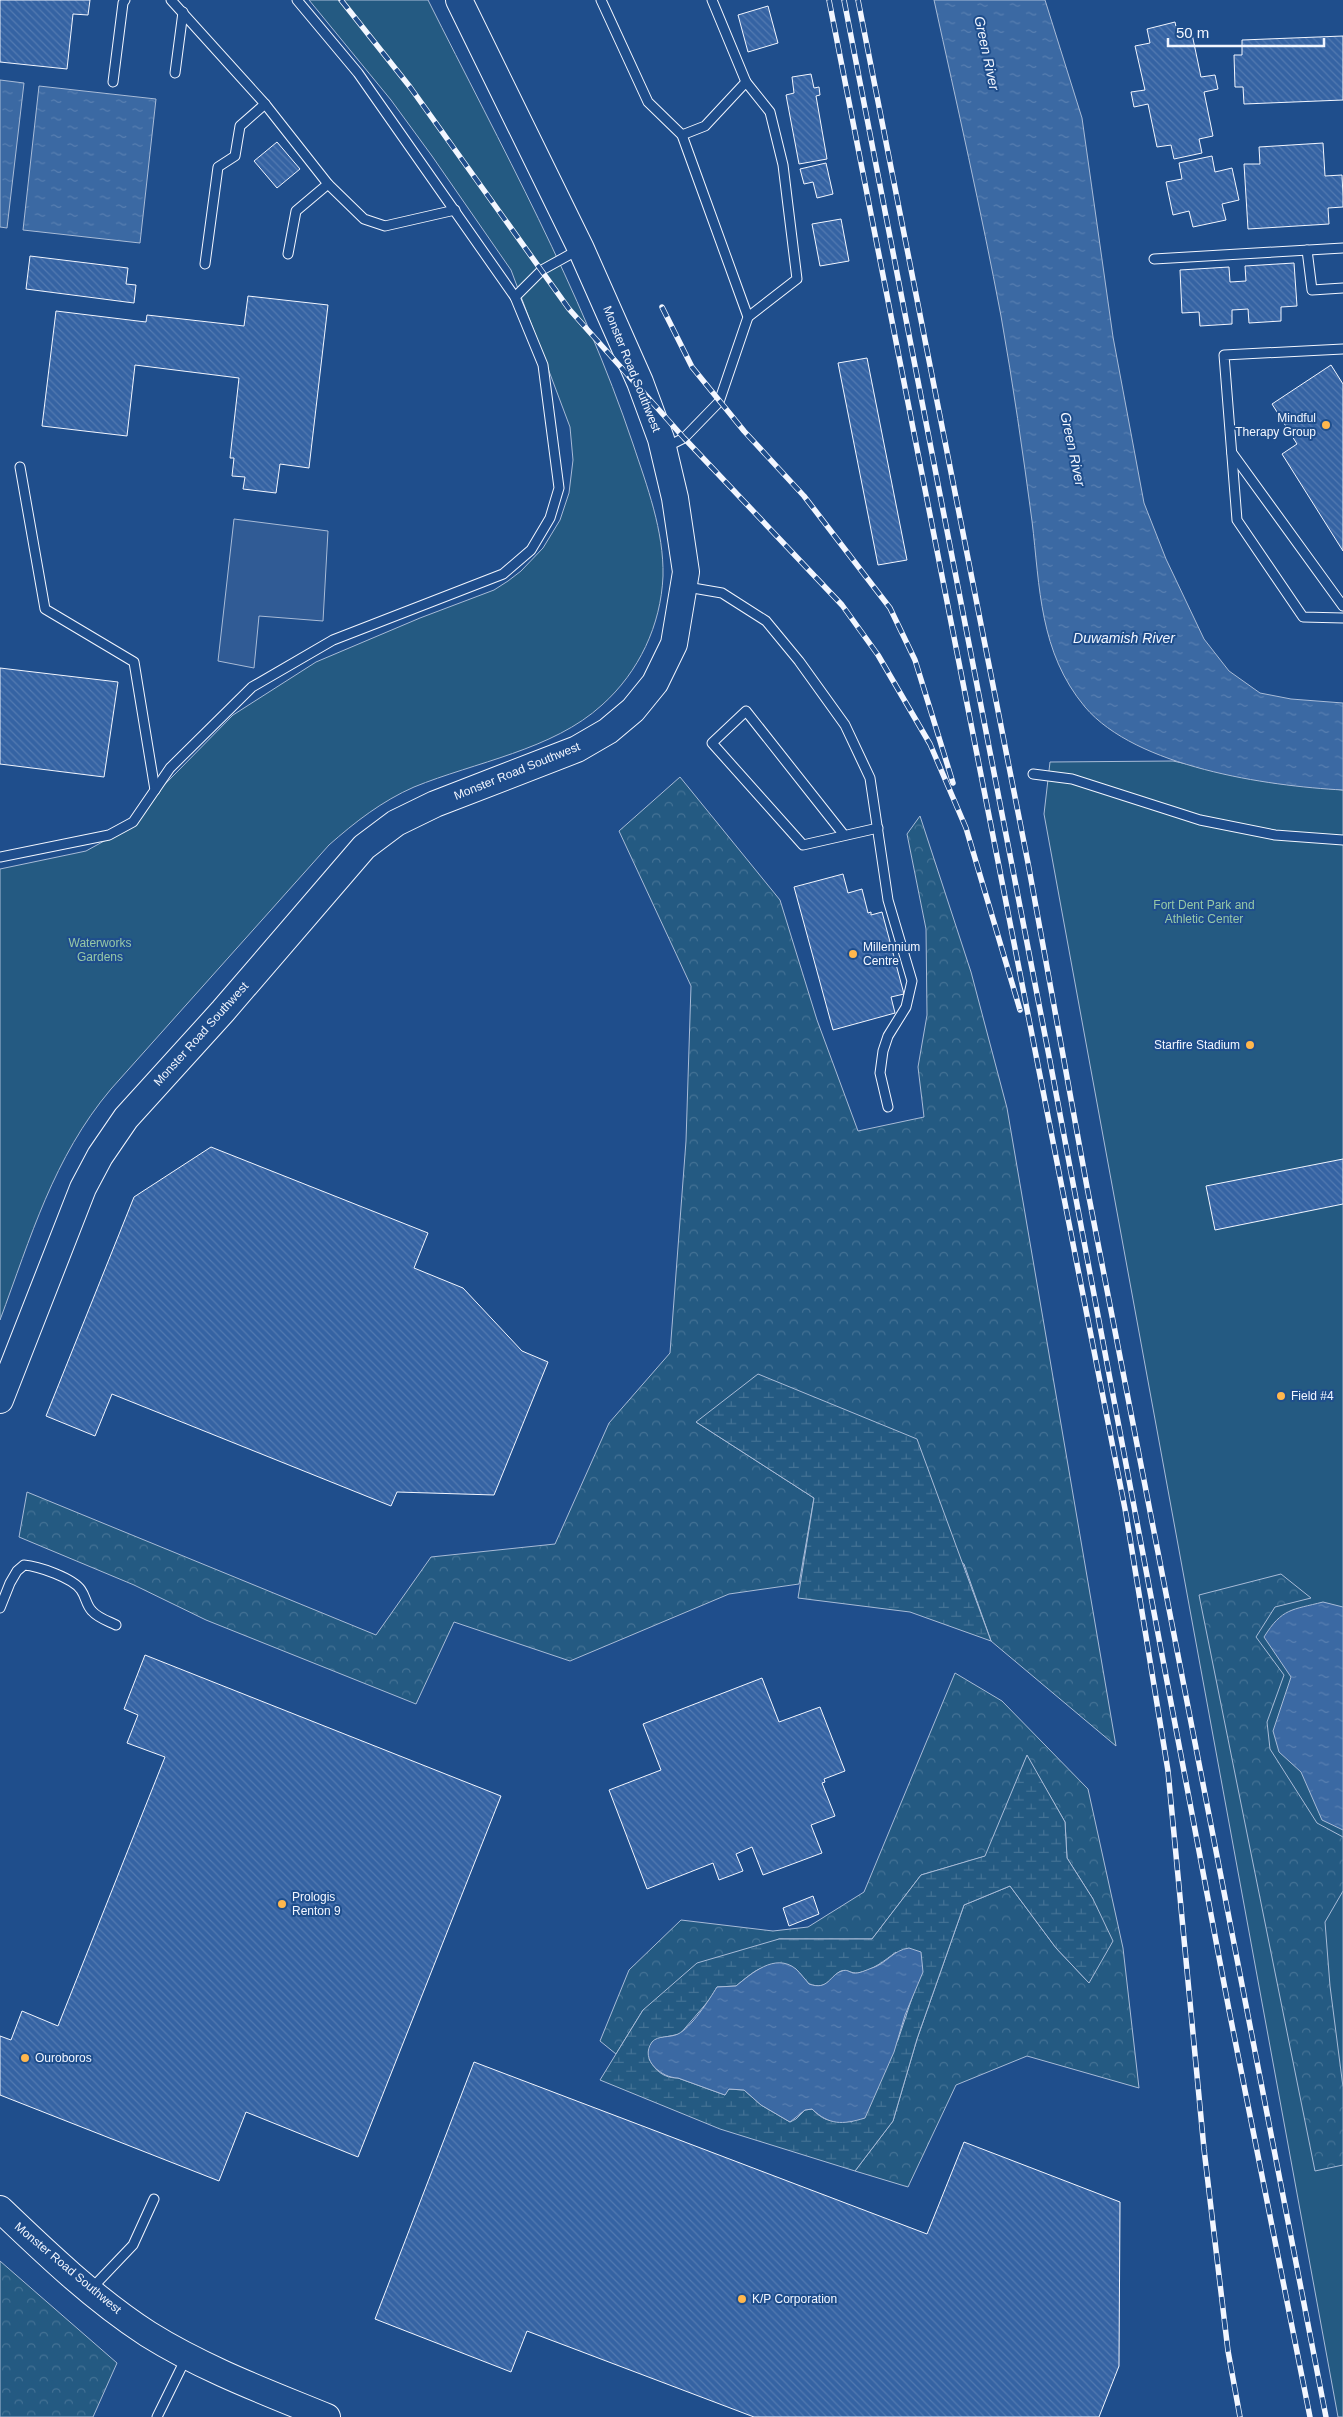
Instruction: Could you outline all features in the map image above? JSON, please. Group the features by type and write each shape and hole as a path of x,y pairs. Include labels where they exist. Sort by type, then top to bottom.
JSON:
{"street":[{"name":"Monster Road Southwest","path":"0,1400 83,1188 100,1156 126,1118 223,1011 364,847 396,823 435,804 577,749 608,731 633,710 655,683 674,644 686,572 682,532 663,448 640,382 581,249 459,0"},
{"name":"Monster Road Southwest","path":"0,2209 42,2250 90,2290 148,2333 209,2368 288,2405 327,2417"}],"lane":[{"path":"113,82 123,2 125,0"},
{"path":"171,0 265,104 328,184 364,219 384,226 455,210"},
{"path":"0,858 109,835 133,822 170,768 252,687 332,640 502,574 531,550 550,518 559,488 543,365 515,297 358,73 297,0"},
{"path":"601,0 648,102 682,135 748,317"},
{"path":"663,448 684,438 719,402 748,317 797,279 783,165 770,112 746,82 712,0"},
{"path":"175,73 183,12"},
{"path":"682,135 706,126 746,82"},
{"path":"206,264 218,167 235,156 240,126 265,104"},
{"path":"288,254 296,211 328,184"},
{"path":"1154,258 1343,248"},
{"path":"515,297 542,270 581,249"},
{"path":"1307,250 1312,290 1343,288"},
{"path":"1343,349 1224,355 1237,520 1303,617 1343,618"},
{"path":"1232,453 1343,606"},
{"path":"20,467 45,609 134,662 155,790"},
{"path":"684,586 722,593 766,621 845,725 870,778 888,900 912,981 906,1007 888,1036 883,1051 880,1073 888,1107"},
{"path":"844,835 746,711 712,743 802,845 878,828"},
{"path":"1033,774 1072,779 1210,822 1275,835 1343,840"},
{"path":"0,1608 17,1571 24,1565 35,1566 74,1583 81,1590 88,1607 94,1614 116,1625"},
{"path":"90,2290 125,2256 133,2245 154,2200"},
{"path":"157,2417 187,2355"}],"green space":[{"name":"Waterworks Gardens","path":"309,0 428,0 565,274 612,386 644,476 658,526 663,559 663,576 658,612 646,646 627,678 602,705 582,720 561,733 512,754 414,787 369,813 329,845 111,1089 91,1115 45,1199 0,1320 0,869 86,851 115,835 233,715 316,662 420,618 494,590 508,581 521,571 543,548 560,520 569,493 573,460 570,427 511,270 391,100"},
{"name":"Fort Dent Park and Athletic Center","path":"1173,761 1275,783 1343,790 1343,2417 1338,2417 1044,814 1050,762"},
{"path":"680,777 780,900 817,1020 858,1131 924,1117 918,1067 927,1015 926,929 907,834 920,816 971,972 1007,1108 1116,1746 991,1641 964,1564 696,1422 814,1498 799,1584 729,1594 570,1661 454,1622 416,1704 206,1620 134,1585 19,1537 27,1492 376,1635 431,1557 555,1544 609,1423 670,1353 686,1141 691,986 619,831"},
{"path":"758,1374 917,1439 991,1641 910,1612 798,1598 814,1498 696,1422"},
{"path":"1281,1574 1311,1598 1275,1607 1256,1637 1284,1675 1267,1722 1270,1749 1317,1823 1343,1837 1343,1891 1325,1922 1330,1986 1343,2087 1343,2165 1315,2171 1199,1595"},
{"path":"955,1673 1002,1701 1088,1789 1123,1948 1139,2088 1027,2056 956,2085 908,2187 855,2171 893,2121 917,2039 964,1905 1010,1886 1056,1948 1089,1983 1093,1899 1067,1858 1065,1822 1027,1756 986,1856 921,1875 872,1939 779,1939 643,2010 616,2054 600,2041 629,1970 681,1920 773,1931 808,1927 864,1892"},
{"path":"1027,1755 1065,1822 1067,1858 1093,1899 1113,1941 1089,1983 1056,1948 1010,1886 964,1905 917,2039 893,2121 855,2171 720,2129 600,2080 643,2010 697,1963 779,1939 872,1939 921,1875 985,1856","holes":["896,1952 914,1992 898,2040 852,2122 827,2120 812,2109 805,2110 790,2122 761,2105 744,2090 728,2089 725,2095 678,2078 668,2077 657,2070 649,2059 660,2038 680,2034 710,1999 717,1987 736,1986 752,1973 763,1968 796,1969 809,1984 819,1986 841,1971 858,1973 869,1970"]},
{"path":"0,2261 117,2363 93,2417 0,2417"}],"shaded area":[{"path":"234,519 328,531 323,621 259,616 254,668 218,661"}],"water":[{"name":"Duwamish River","path":"934,0 1045,0 1082,118 1113,337 1144,503 1166,559 1204,639 1229,671 1260,693 1291,699 1343,703 1343,790 1278,784 1241,778 1169,759 1136,745 1108,728 1085,707 1070,686 1058,664 1044,618 1040,594 1025,470 1001,316"},
{"path":"0,80 24,83 7,228 0,227"},
{"path":"39,86 156,99 140,243 23,230"},
{"path":"1323,1602 1343,1607 1343,1830 1322,1820 1301,1772 1279,1752 1273,1731 1291,1677 1264,1637 1270,1627 1282,1615 1295,1609"},
{"path":"909,1948 921,1952 923,1972 905,2015 894,2052 865,2118 849,2122 830,2121 812,2109 805,2110 790,2122 761,2105 744,2090 729,2089 725,2095 665,2075 654,2067 650,2061 648,2055 652,2042 657,2038 675,2035 683,2031 699,2013 717,1987 736,1986 756,1971 772,1964 780,1963 788,1964 796,1969 809,1984 821,1985 842,1971 862,1972 877,1966 898,1951"}],"building":[{"path":"0,0 90,0 88,15 73,14 67,69 0,62"},
{"path":"768,6 778,43 748,52 738,15"},
{"path":"1175,22 1178,37 1192,34 1201,77 1215,75 1218,89 1204,92 1213,136 1199,139 1202,153 1174,159 1171,145 1157,147 1148,104 1134,107 1131,92 1145,90 1135,46 1150,43 1147,29"},
{"path":"1343,36 1343,100 1244,104 1243,87 1235,87 1234,55 1242,55 1242,40"},
{"path":"811,74 814,88 819,87 820,95 816,96 827,159 799,164 786,95 794,93 792,77"},
{"path":"277,142 300,169 277,188 254,161"},
{"path":"1323,143 1325,176 1342,175 1343,207 1328,208 1329,224 1248,229 1244,164 1260,164 1259,147"},
{"path":"1212,156 1215,172 1232,168 1239,200 1222,204 1226,220 1193,227 1189,211 1173,215 1166,182 1182,179 1179,163"},
{"path":"826,163 833,194 817,198 813,182 804,184 800,169"},
{"path":"841,219 849,261 820,266 812,224"},
{"path":"30,256 128,268 126,284 136,285 134,303 26,289"},
{"path":"1294,263 1297,306 1281,307 1281,321 1249,323 1248,309 1232,310 1232,324 1200,326 1199,312 1182,313 1180,270 1229,267 1230,282 1246,281 1245,266"},
{"path":"248,296 328,305 309,468 280,464 276,493 243,489 245,477 232,476 234,458 230,458 239,378 135,365 127,436 42,426 56,311 146,322 147,315 244,326"},
{"path":"867,358 907,560 878,565 838,363"},
{"path":"1331,365 1343,384 1343,551 1282,454 1297,444 1272,404"},
{"path":"0,668 118,682 104,777 0,764"},
{"name":"Millennium Centre","path":"843,874 848,893 862,889 868,913 871,912 871,915 882,912 904,994 891,997 895,1013 833,1030 794,887"},
{"path":"211,1147 428,1233 414,1268 463,1288 522,1351 548,1362 494,1495 397,1492 391,1506 112,1394 95,1436 46,1416 134,1197"},
{"path":"1343,1159 1343,1204 1215,1230 1206,1186"},
{"name":"Prologis Renton 9","path":"145,1655 501,1796 358,2157 246,2112 219,2181 0,2095 0,2036 11,2040 22,2011 58,2026 165,1757 127,1743 138,1715 124,1709"},
{"path":"762,1678 779,1722 820,1707 845,1771 824,1779 825,1782 822,1783 835,1816 811,1825 822,1853 763,1875 752,1847 736,1854 743,1871 719,1880 713,1863 647,1889 609,1790 661,1770 643,1724"},
{"path":"813,1896 819,1914 789,1926 783,1908"},
{"path":"474,2062 927,2234 964,2142 1120,2202 1119,2366 1099,2417 754,2417 527,2331 511,2372 375,2319"}],"railway":[{"path":"341,0 410,87 569,309 684,438 842,605 878,655 930,744 966,828 1020,1010"},
{"path":"829,0 1126,1514 1168,1771 1204,2149 1228,2351 1240,2417"},
{"path":"844,0 1049,1056 1229,2010 1310,2417"},
{"path":"858,0 1028,863 1087,1187 1326,2417"},
{"path":"662,307 692,367 744,431 804,496 890,608 915,660 953,783"}],"place":[{"name":"Mindful Therapy Group","path":"1326,425"},
{"name":"Millennium Centre","path":"853,954"},
{"name":"Starfire Stadium","path":"1250,1045"},
{"name":"Field #4","path":"1281,1396"},
{"name":"Prologis Renton 9","path":"282,1904"},
{"name":"Ouroboros","path":"25,2058"},
{"name":"K/P Corporation","path":"742,2299"}],"water label":[{"name":"Green River","path":"987,53"},
{"name":"Green River","path":"1073,449"}]}
